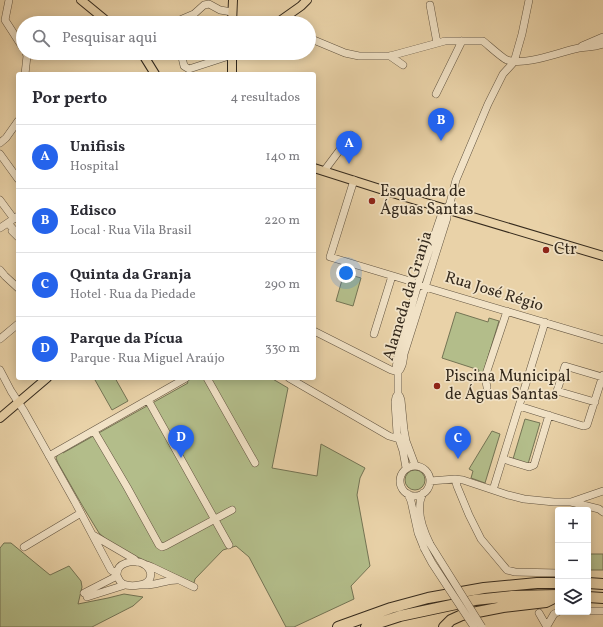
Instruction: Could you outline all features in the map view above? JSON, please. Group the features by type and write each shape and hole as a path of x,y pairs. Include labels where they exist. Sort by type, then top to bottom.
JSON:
{"highway":[{"path":"338,627 391,608 435,597 484,588 537,583 555,583"},
{"path":"591,583 603,584"},
{"path":"366,627 400,616 475,600 512,596 555,596"},
{"path":"591,597 603,598"},
{"path":"444,627 451,620 462,615 496,608 546,602 555,598"}],"main road":[{"path":"81,0 100,16"},
{"path":"232,16 233,0"},
{"path":"286,16 307,0"},
{"path":"146,60 154,72"},
{"path":"232,60 232,72"},
{"path":"316,169 603,256"},
{"path":"0,418 45,380"}],"street":[{"path":"9,0 5,20 16,37"},
{"path":"447,209 456,180 488,104 503,74 514,62 529,0"},
{"path":"189,16 204,5 211,3 220,10 232,12"},
{"path":"430,5 437,44"},
{"path":"580,47 603,38"},
{"path":"316,41 351,55 390,56 445,41 483,41 505,59 514,62 530,60 580,47 603,44"},
{"path":"436,94 462,41"},
{"path":"390,56 404,65 402,57 403,53"},
{"path":"25,72 26,60"},
{"path":"183,60 184,66 189,69 215,60"},
{"path":"0,143 6,138 16,124"},
{"path":"324,171 351,135"},
{"path":"0,154 16,176"},
{"name":"Rua José Régio","path":"354,180 330,257 603,340"},
{"path":"0,200 13,219 16,229 12,231 16,235"},
{"name":"Alameda da Granja","path":"415,466 398,432 395,402 398,394 398,372 396,363 418,284 440,216 447,209"},
{"name":"Alameda da Granja","path":"398,372 403,364 404,354 447,218 447,209"},
{"path":"0,228 13,219"},
{"path":"0,270 16,286"},
{"path":"374,334 392,276"},
{"path":"487,386 485,377 507,311"},
{"path":"493,490 545,322"},
{"path":"0,339 16,326"},
{"path":"316,332 391,370 398,372"},
{"path":"520,406 583,426 587,425 594,402 601,389 603,376 565,366 558,391 594,402"},
{"path":"0,370 112,570 125,585"},
{"path":"49,456 183,380"},
{"path":"208,380 255,463"},
{"path":"292,380 388,435 402,440"},
{"path":"148,400 229,545"},
{"path":"503,459 529,467 534,465 549,415"},
{"path":"94,431 162,547 232,510"},
{"name":"Alameda da Granja","path":"402,440 406,468 400,476 400,482 401,487 408,494 411,501 418,533 438,559 482,627"},
{"path":"406,468 415,466 424,469 429,476 430,481 455,479 463,480 508,496 524,499 571,502 599,509 603,512"},
{"path":"455,479 469,515 481,539 507,570 515,572 555,572"},
{"name":"Alameda da Granja","path":"430,481 429,486 423,493 420,503 420,512 432,563 474,627"},
{"path":"571,502 603,491"},
{"path":"408,494 413,496 423,493"},
{"path":"24,547 81,513"},
{"path":"92,535 137,562 152,567 194,587"},
{"path":"137,562 122,565 118,568 117,575 85,595 125,585 147,585 168,580 177,580"},
{"path":"142,585 149,580 150,576 150,571 147,565"},
{"path":"591,611 603,611"},
{"path":"539,613 547,627"},
{"path":"547,627 555,614"}],"green space":[{"path":"344,273 361,278 353,306 336,301"},
{"path":"456,312 488,322 489,318 499,321 481,380 476,379 479,370 442,358"},
{"path":"95,380 116,380 128,401 112,410"},
{"path":"274,380 288,388 272,468 317,476 321,444 365,468 360,478 357,495 370,566 351,586 354,599 294,627 286,627 249,557 236,546 223,550 195,579 194,583 131,554 108,541 99,533 58,463 56,458 58,454 63,453 188,383 187,381"},
{"path":"525,419 540,423 528,464 513,459"},
{"path":"492,431 500,434 485,483 471,478 473,471 469,469"},
{"path":"415,470 422,473 425,480 422,487 415,490 408,487 405,480 408,473"},
{"path":"4,543 11,543 50,575 69,566 81,581 82,587 78,604 124,594 143,597 133,606 92,627 0,627 0,548"},
{"path":"591,554 603,554 603,570 591,570"}],"place":[{"name":"Edisco","path":"441,141"},
{"name":"Unifisis","path":"349,164"},
{"name":"Esquadra de Águas Santas","path":"372,201"},
{"name":"Ctr","path":"546,250"},
{"name":"Piscina Municipal de Águas Santas","path":"437,386"},
{"name":"Parque da Pícua","path":"181,458"},
{"name":"Quinta da Granja","path":"458,459"}]}
